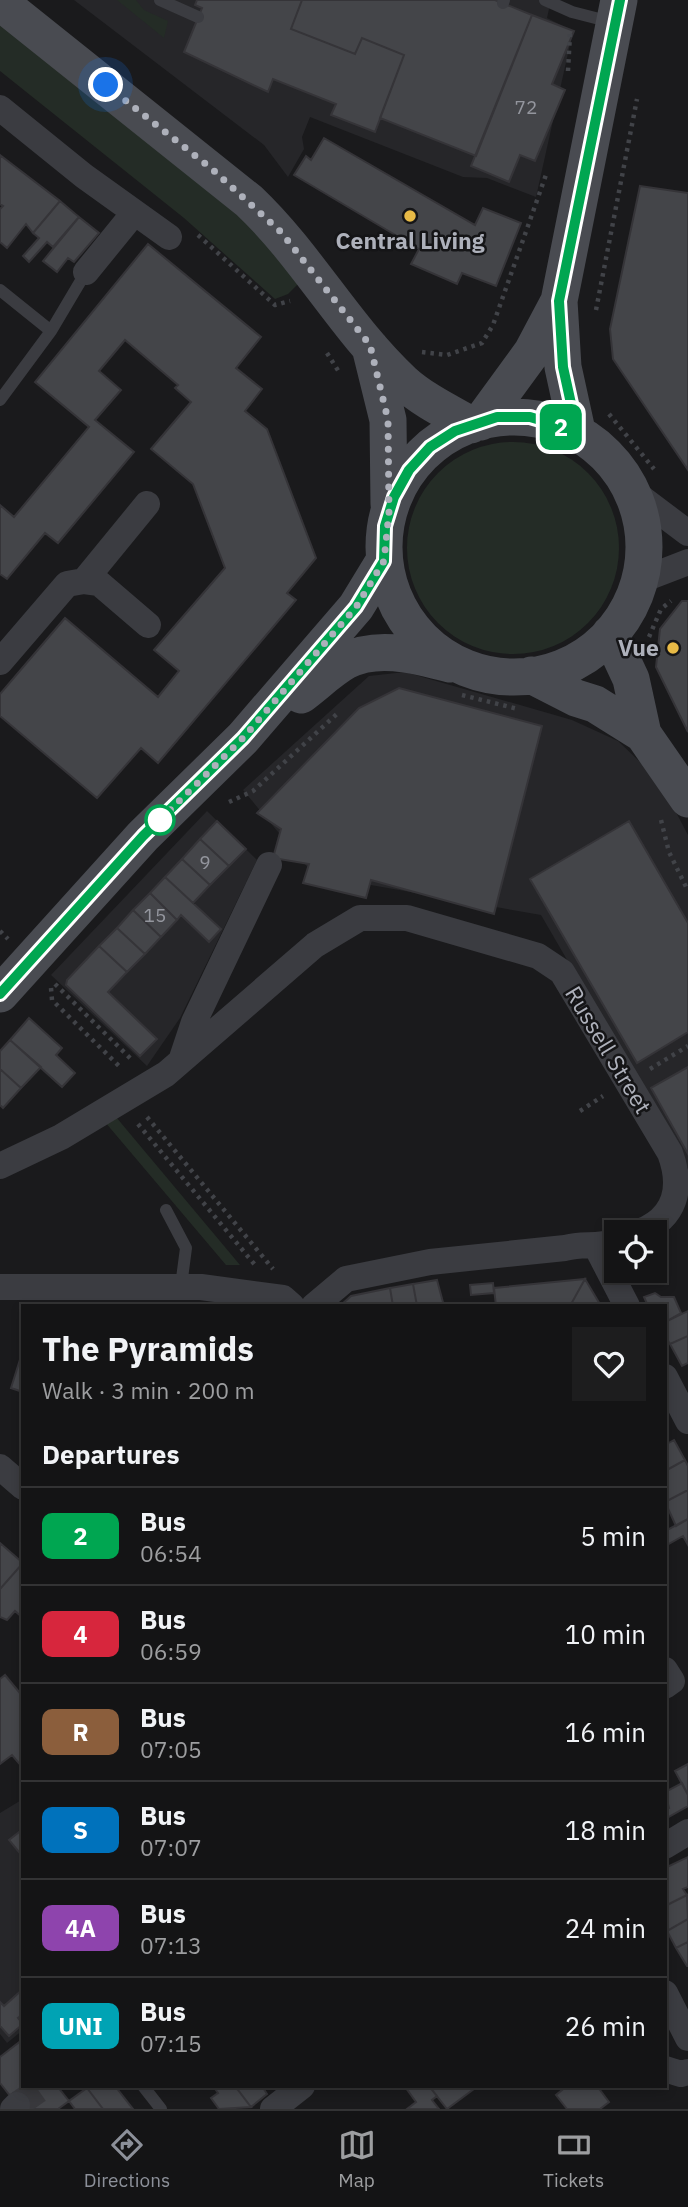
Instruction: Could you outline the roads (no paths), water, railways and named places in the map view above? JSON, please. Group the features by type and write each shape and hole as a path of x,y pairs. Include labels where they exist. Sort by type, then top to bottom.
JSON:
{"main road":[{"path":"0,2 249,201 281,232 319,283 403,382 426,400 476,424"},
{"path":"577,431 563,367 559,301 617,12"},
{"path":"476,424 532,352 559,301"},
{"path":"370,345 388,420 389,512 384,561 394,597 415,633 455,680"},
{"path":"243,738 347,660 380,653 411,654 455,680 487,674 519,677 551,672 583,657 610,634 631,604 639,581 644,482 614,463 577,431 530,417 497,417 455,431 430,447 409,470 389,512"},
{"path":"14,982 143,836 243,738 356,607 384,561"},
{"path":"610,634 631,679 643,734 674,807"},
{"path":"531,675 576,698 595,704 643,734"}],"street":[{"path":"0,108 164,234"},
{"path":"86,272 134,213"},
{"path":"644,482 688,533"},
{"path":"84,581 147,504"},
{"path":"639,581 688,562"},
{"path":"0,662 67,584 84,581 99,583 148,625"},
{"path":"179,1064 194,1023 269,865"},
{"name":"Russell Street","path":"0,1166 61,1138 179,1064 315,945 360,918 407,918 538,956 562,972 670,1153 677,1171 674,1203 666,1216 659,1220"},
{"path":"316,1304 346,1279 430,1262 565,1248 583,1243 604,1244"},
{"path":"619,1283 626,1304"},
{"path":"0,1287 181,1286 287,1302"},
{"path":"667,1381 688,1421"},
{"path":"0,1467 21,1485"},
{"path":"667,1845 688,1832"},
{"path":"667,1997 688,2038"},
{"path":"667,2070 681,2074 688,2072"},
{"path":"273,2109 299,2088"}],"lane":[{"path":"160,0 198,17"},
{"path":"545,0 572,12 617,12"},
{"path":"0,400 51,331 86,272"},
{"path":"0,290 51,331"},
{"path":"166,1210 187,1248 181,1286"},
{"path":"145,2088 161,2109"}],"tunnel":[{"path":"17,2105 41,2088"}],"place":[{"name":"Central Living","path":"410,216"},
{"name":"Vue","path":"673,648"}]}
